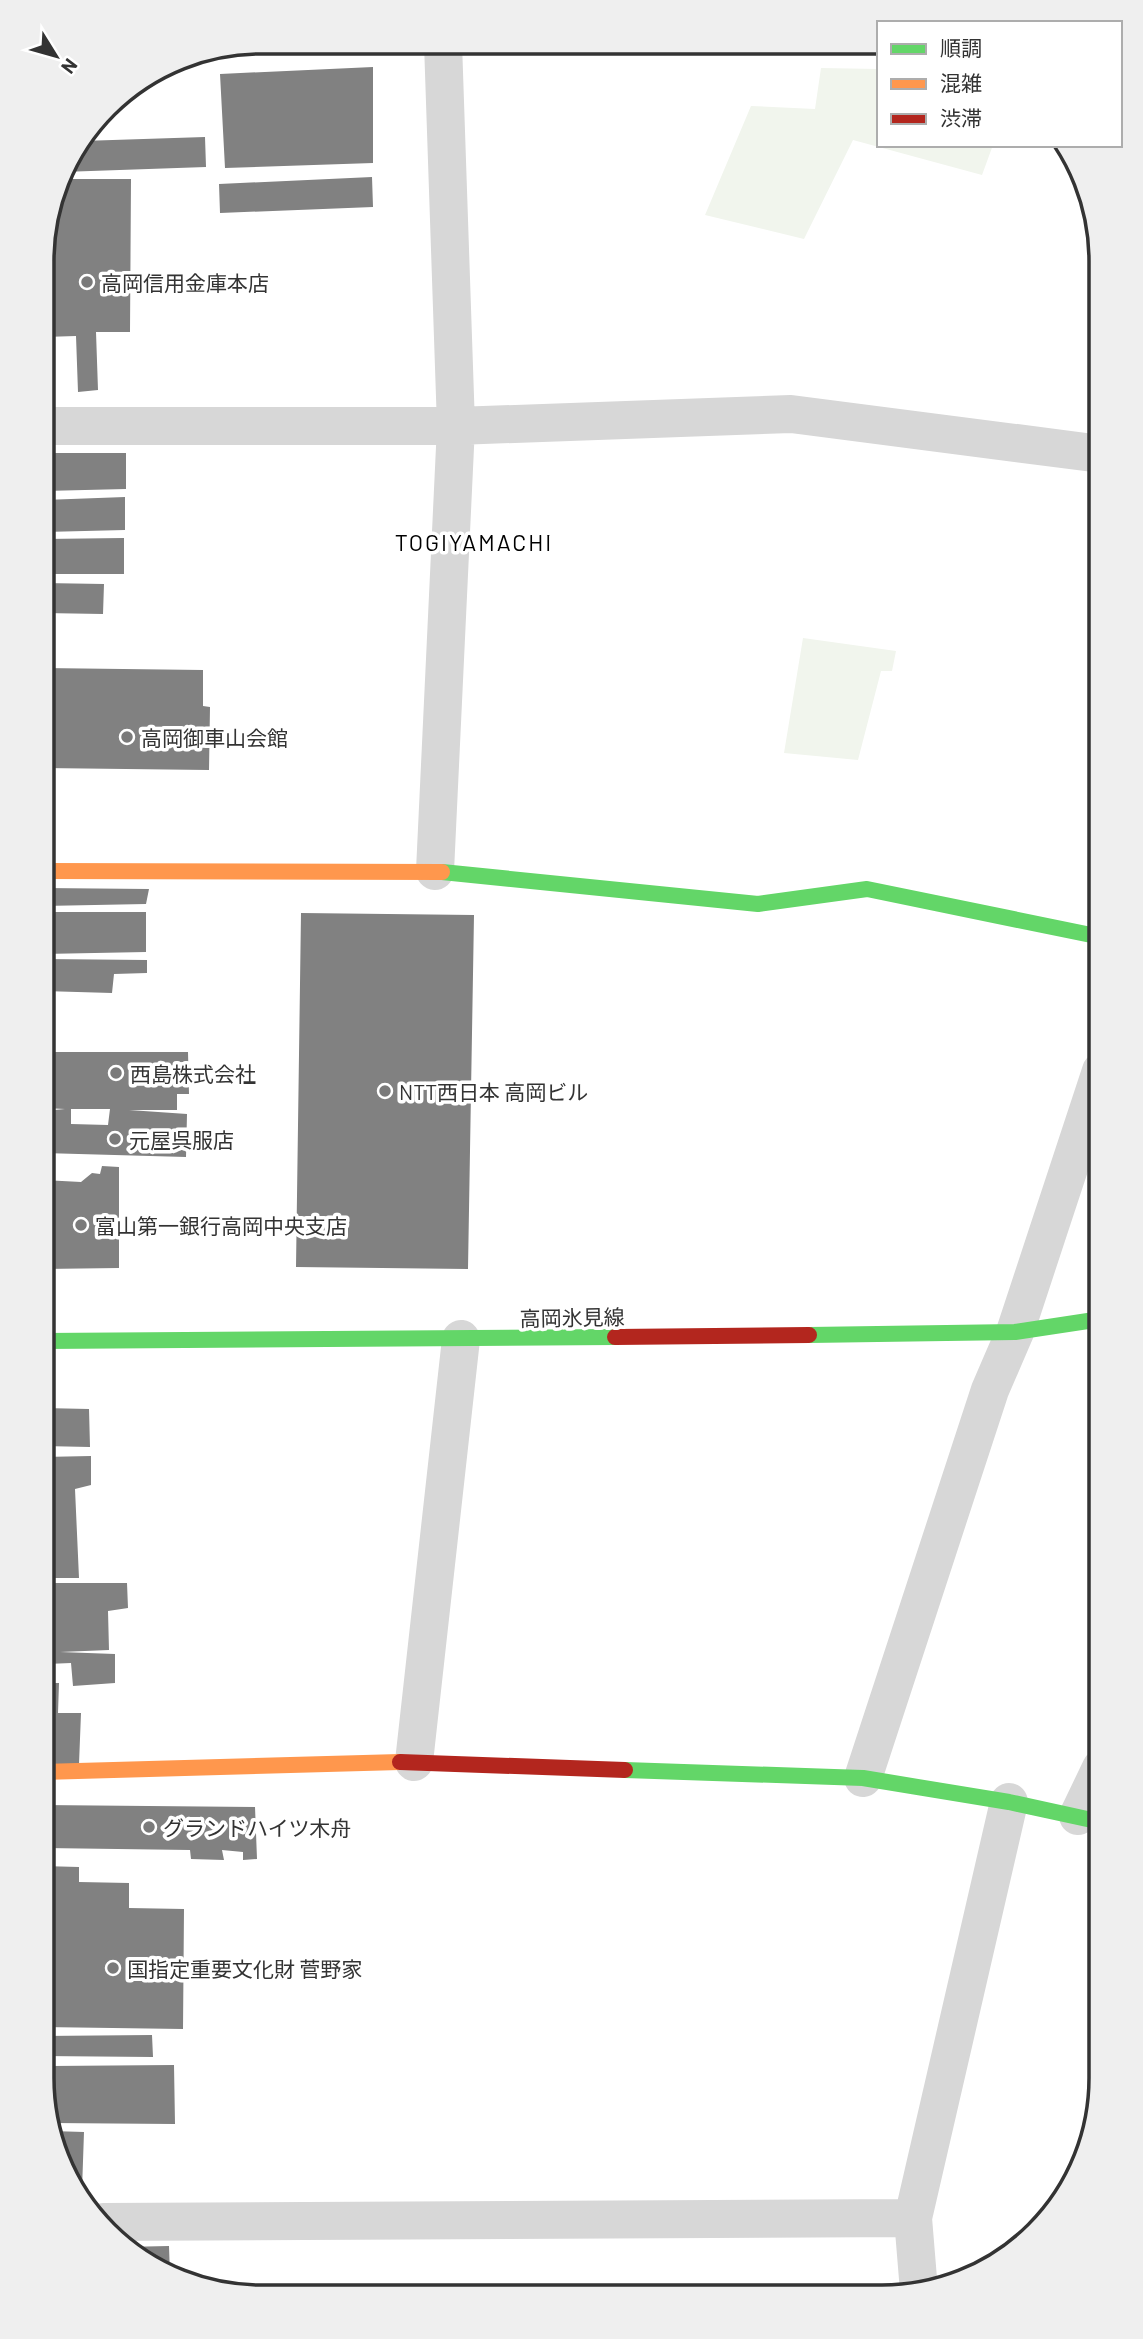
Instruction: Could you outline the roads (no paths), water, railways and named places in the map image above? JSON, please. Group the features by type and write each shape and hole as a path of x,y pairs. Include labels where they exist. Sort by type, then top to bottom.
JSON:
{"street":[{"path":"435,871 456,426 443,55"},
{"path":"55,426 456,426 791,414 1089,452"},
{"path":"55,871 435,871 758,904 867,889 1089,934"},
{"path":"863,1778 990,1390 1015,1332 1089,1109"},
{"name":"高岡氷見線","path":"54,1341 1015,1332 1088,1321"},
{"path":"414,1762 461,1339"},
{"path":"54,1772 414,1762 863,1778 1009,1802 1088,1819"},
{"path":"918,2281 912,2218 1009,1802"},
{"path":"113,2222 912,2218"}],"place":[{"name":"高岡信用金庫本店","path":"87,282"},
{"name":"高岡御車山会館","path":"127,737"},
{"name":"西島株式会社","path":"116,1073"},
{"name":"NTT西日本 高岡ビル","path":"385,1091"},
{"name":"元屋呉服店","path":"115,1139"},
{"name":"富山第一銀行高岡中央支店","path":"81,1225"},
{"name":"グランドハイツ木舟","path":"149,1827"},
{"name":"国指定重要文化財 菅野家","path":"113,1968"}],"district":[{"name":"TOGIYAMACHI","path":"474,542"}]}
